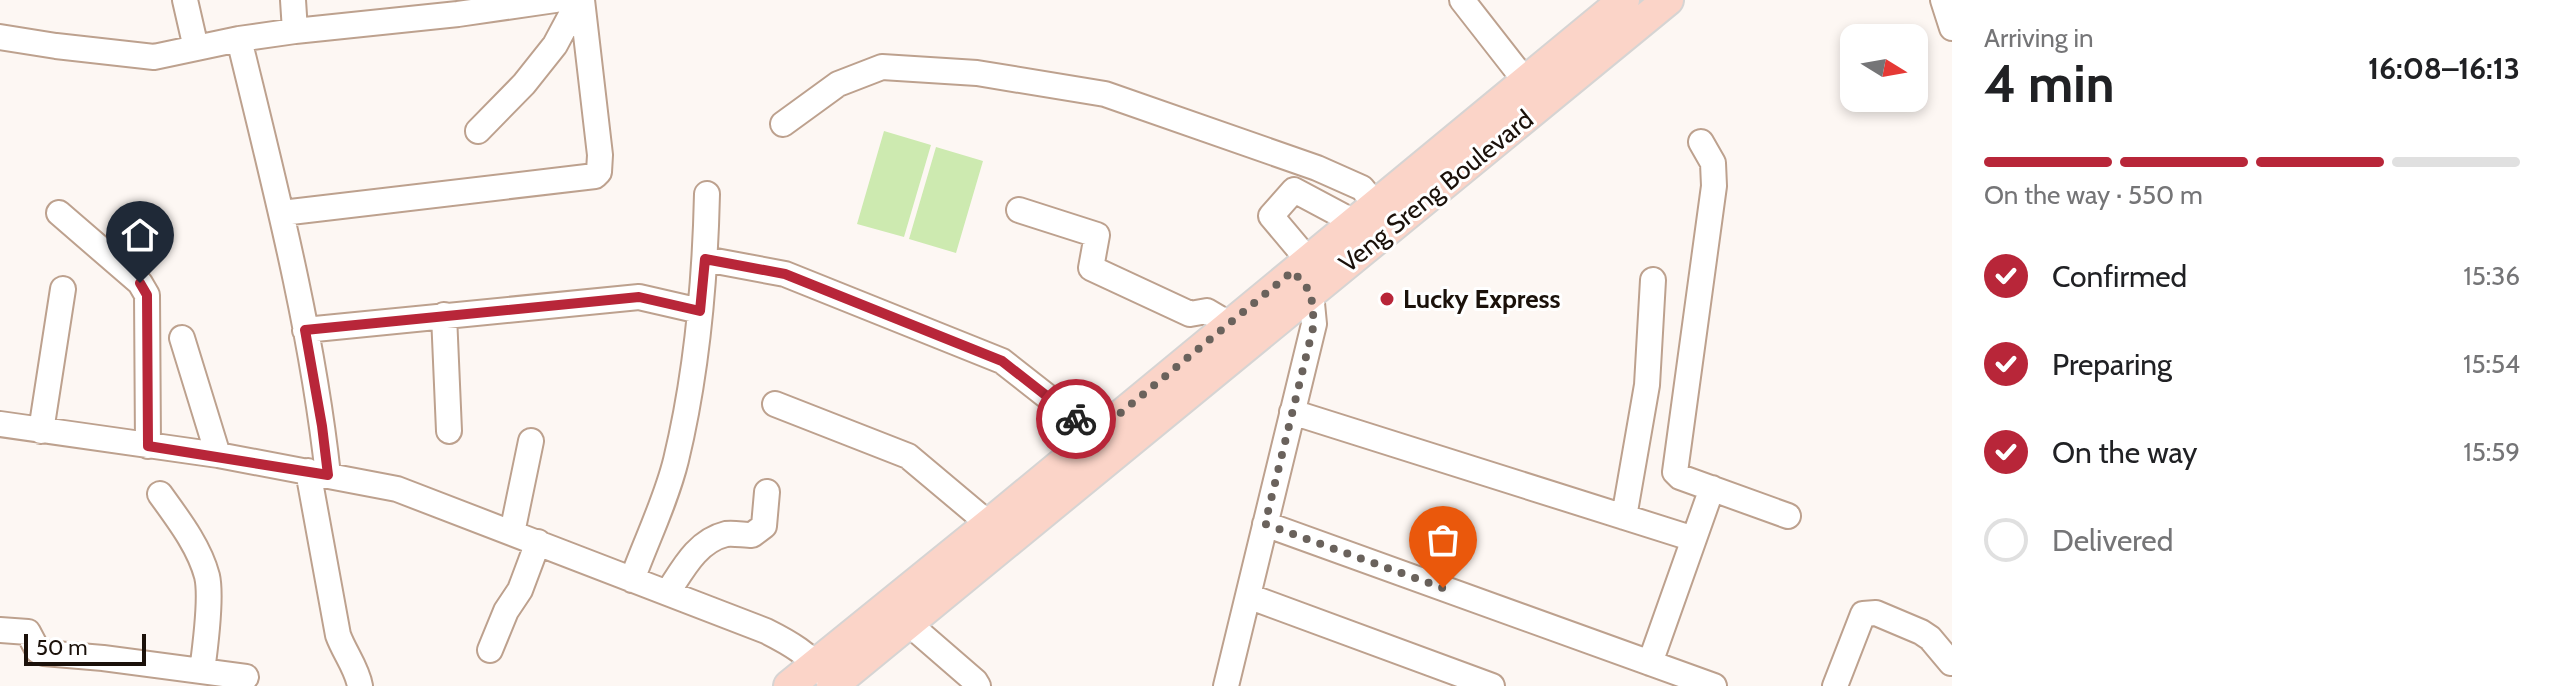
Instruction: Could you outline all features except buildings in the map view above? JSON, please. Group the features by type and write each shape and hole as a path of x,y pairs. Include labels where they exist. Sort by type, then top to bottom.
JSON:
{"main road":[{"name":"Veng Sreng Boulevard","path":"789,686 827,678 908,623 1304,275 1534,92 1624,0"},
{"name":"Veng Sreng Boulevard","path":"827,678 989,524 1229,324 1304,275 1365,213 1668,0"}],"street":[{"path":"185,0 196,48"},
{"path":"293,0 295,31"},
{"path":"0,37 154,57 295,31 458,14 555,0"},
{"path":"478,131 524,84 555,45 580,0"},
{"path":"282,213 595,176 599,172 600,155 580,0"},
{"path":"1462,0 1534,92"},
{"path":"1943,0 1952,26"},
{"path":"239,39 282,213 322,426 318,473 338,635 360,686"},
{"path":"783,124 838,84 882,67 977,73 1105,94 1317,168 1362,188 1365,213 1294,190 1271,216 1304,275 1314,324 1226,686"},
{"path":"1701,142 1713,163 1714,186 1675,472 1680,477 1788,516"},
{"path":"632,580 675,462 693,370 705,259 707,194"},
{"path":"1019,210 1097,235 1091,268 1190,314 1207,311 1229,324"},
{"path":"59,213 140,283 147,295 148,446"},
{"path":"705,259 785,274 1002,361 1095,434"},
{"path":"1624,517 1647,385 1653,280"},
{"path":"41,431 63,289"},
{"path":"305,330 639,297 700,311"},
{"path":"444,315 449,431"},
{"path":"182,338 218,455"},
{"path":"775,404 908,456 989,524"},
{"path":"1292,412 1694,539"},
{"path":"0,424 218,455 397,489 766,631 795,645 827,678"},
{"path":"512,533 531,441"},
{"path":"1650,663 1712,488"},
{"path":"668,592 691,556 708,542 727,534 752,535 764,526 767,492"},
{"path":"160,494 195,547 208,578 207,636 202,671"},
{"path":"1265,524 1714,686"},
{"path":"490,650 506,611 520,590 538,542"},
{"path":"1248,596 1492,686"},
{"path":"1835,686 1863,614 1876,613 1921,632 1951,663"},
{"path":"908,623 978,686"},
{"path":"0,630 32,633 38,651 44,653 165,676 202,671 246,677"}],"green space":[{"path":"884,131 931,145 904,237 857,224"},
{"path":"936,147 983,161 956,253 909,239"}],"way so far":[{"path":"1076,419 1095,434 1293,271 1311,293 1314,324 1265,524 1443,588"}],"place":[{"name":"Lucky Express","path":"1387,299"}],"route":[{"path":"140,283 147,295 148,446 328,475 305,330 639,297 700,311 705,259 785,274 1002,361 1076,419"}]}
